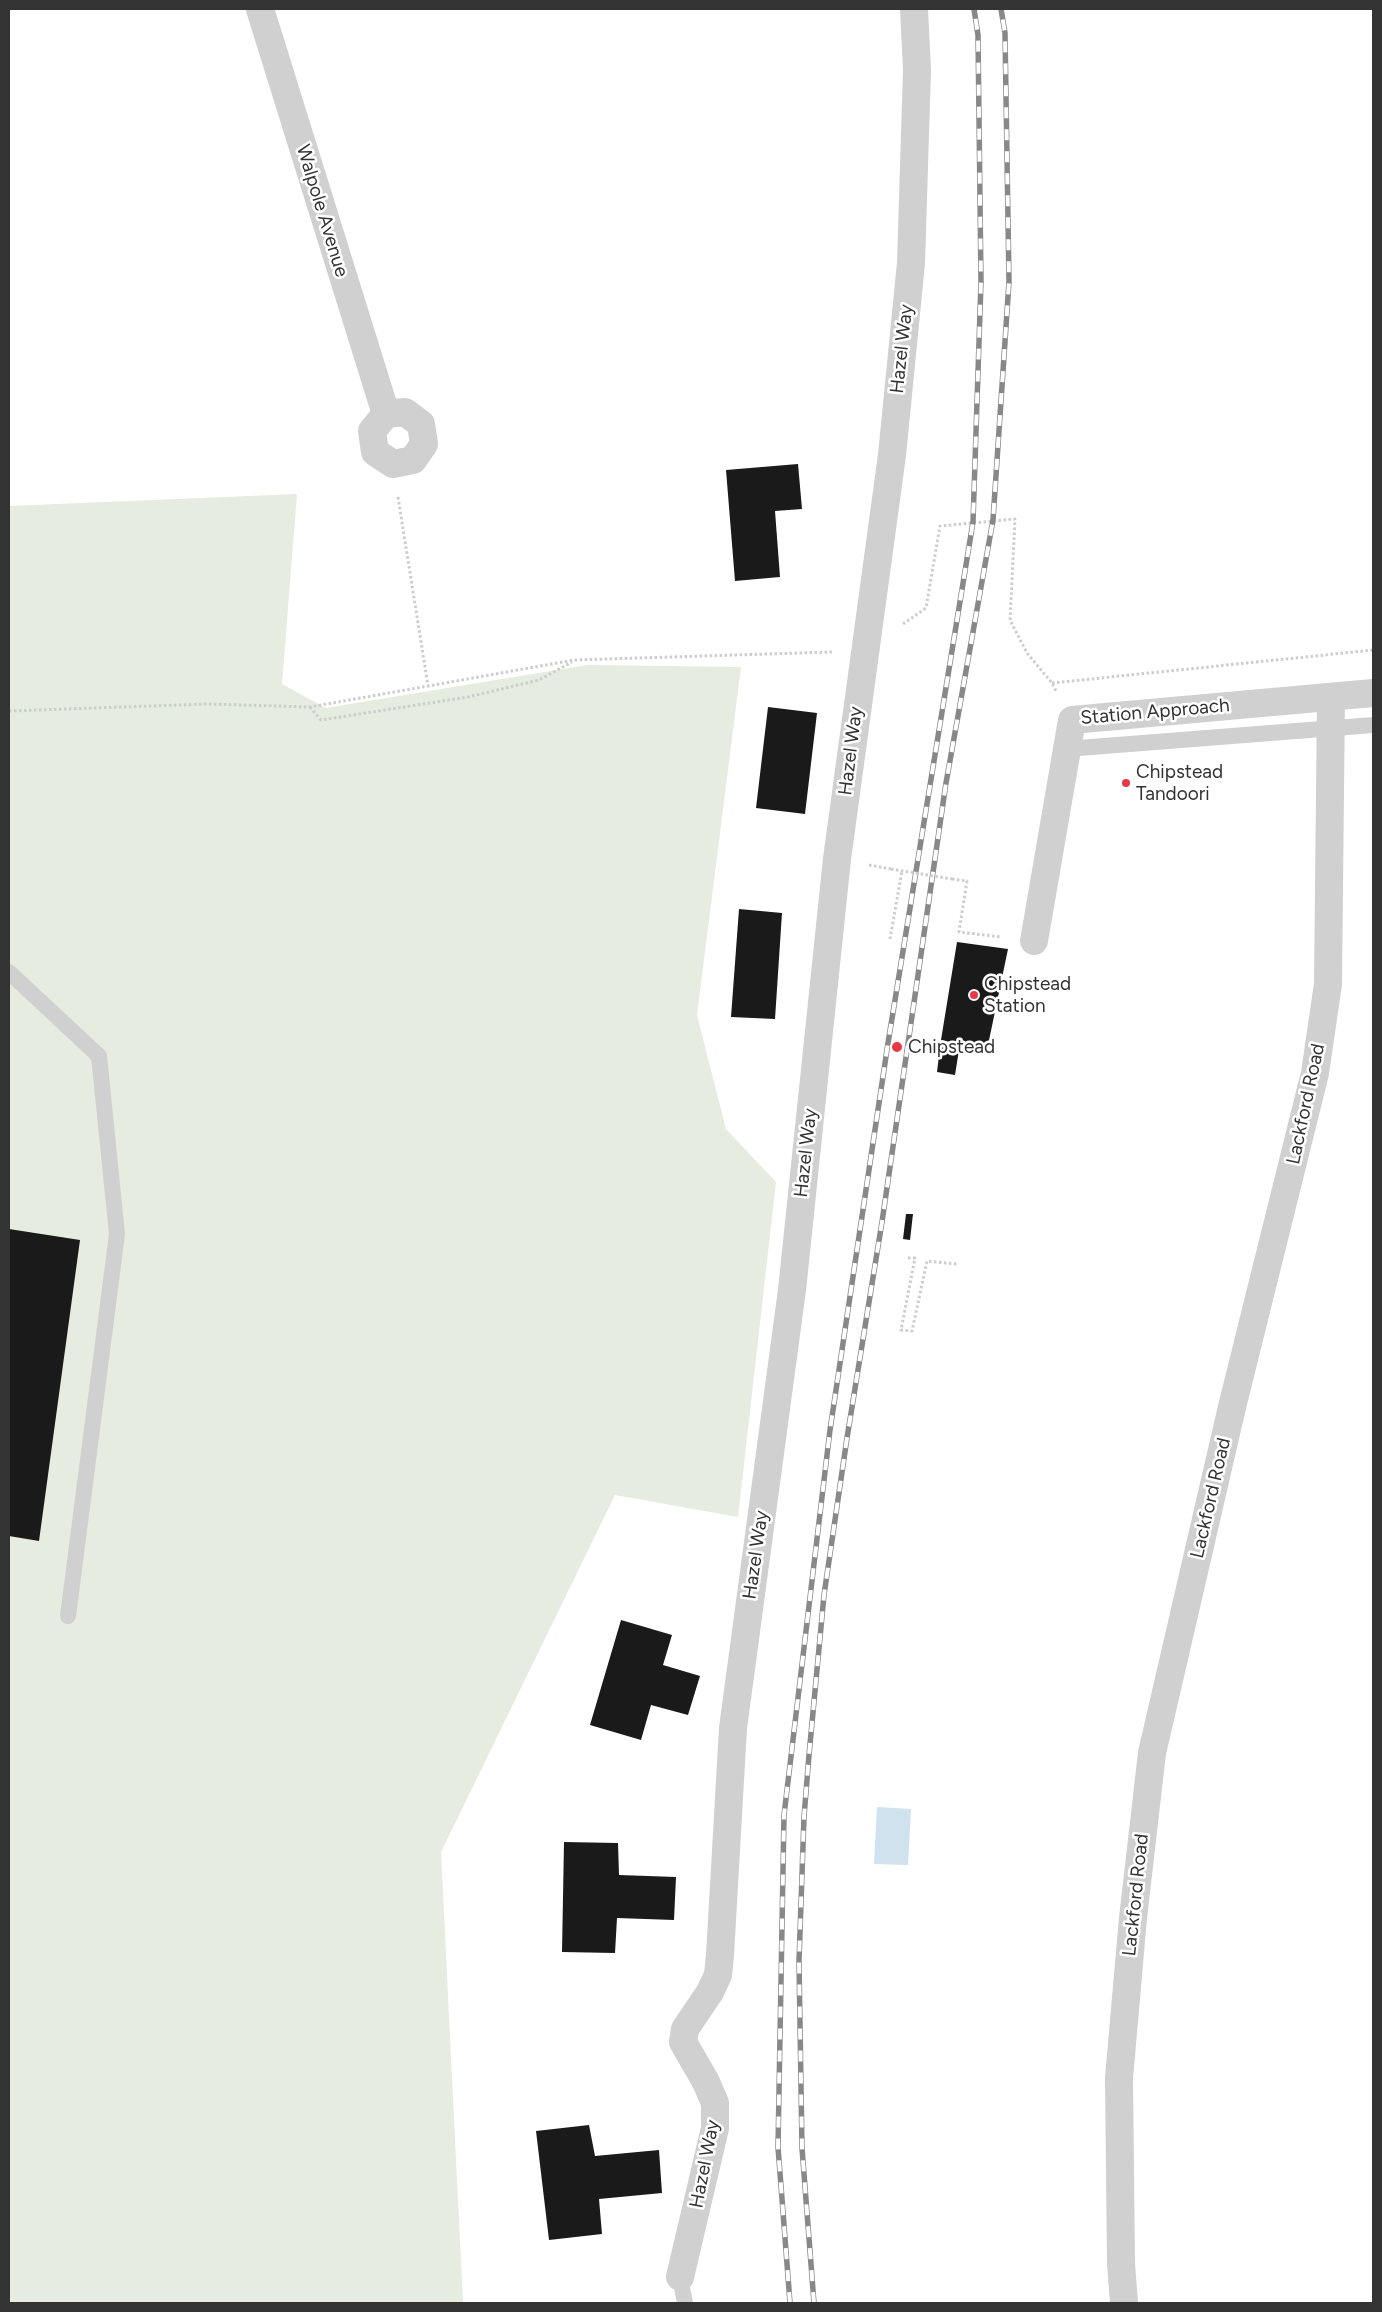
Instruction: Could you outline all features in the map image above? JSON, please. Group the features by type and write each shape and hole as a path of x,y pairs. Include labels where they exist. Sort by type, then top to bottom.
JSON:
{"street":[{"name":"Walpole Avenue","path":"260,9 386,414"},
{"name":"Hazel Way","path":"683,2290 715,2128 715,2103 706,2082 683,2042 685,2029 710,1992 718,1975 733,1728 792,1290 837,859 892,455 911,262 917,70 914,9"},
{"path":"405,412 421,424 424,444 413,460 393,464 376,452 372,431 386,414 405,412"},
{"name":"Station Approach","path":"1034,941 1072,720 1373,693"},
{"name":"Lackford Road","path":"1124,2303 1121,2264 1119,2078 1133,1918 1152,1752 1232,1407 1316,1073 1328,984 1331,697"}],"lane":[{"path":"1066,749 1331,730 1373,725"},
{"path":"9,972 99,1056 117,1234 68,1616"}],"path":[{"path":"393,464 428,686"},
{"path":"9,711 207,704 310,707 574,660 864,652 926,608 940,526 1015,519 1010,620 1027,653 1052,683 1072,720"},
{"path":"1052,683 1373,650"},
{"path":"310,707 321,720 468,697 539,680 574,660"},
{"path":"891,869 967,881 959,932 1034,941"},
{"path":"890,939 902,871"},
{"path":"908,1258 916,1258 901,1330 912,1331 927,1261 957,1264"}],"shaded area":[{"path":"297,494 282,684 326,708 587,665 741,667 697,1015 726,1129 776,1182 738,1517 615,1495 441,1852 463,2303 9,2303 9,506"}],"water":[{"path":"877,1807 911,1809 908,1865 874,1864"}],"building":[{"path":"798,464 802,509 775,511 780,577 735,581 726,470"},
{"path":"768,707 817,713 805,814 756,808"},
{"path":"739,909 782,913 775,1019 731,1017"},
{"name":"Chipstead Station","path":"957,942 1008,949 987,1050 941,1040"},
{"path":"940,1047 959,1050 955,1075 937,1072"},
{"path":"906,1214 913,1214 910,1240 903,1239"},
{"path":"9,1229 80,1240 39,1541 9,1536"},
{"path":"621,1620 672,1635 663,1665 700,1676 688,1715 651,1705 641,1740 590,1725"},
{"path":"564,1842 618,1843 619,1875 676,1877 674,1920 617,1918 615,1953 562,1952"},
{"path":"589,2125 595,2156 659,2150 662,2193 599,2199 602,2234 549,2240 536,2131"}],"railway":[{"path":"790,2303 778,2147 784,1815 830,1430 888,1043 973,522 981,282 978,35 974,9"},
{"path":"814,2303 802,2148 799,1961 804,1817 809,1755 824,1595 847,1438 882,1222 946,783 993,520 1009,282 1005,33 1001,9"}],"place":[{"name":"Chipstead Tandoori","path":"1126,783"},
{"name":"Chipstead Station","path":"974,995"},
{"name":"Chipstead","path":"897,1047"}]}
